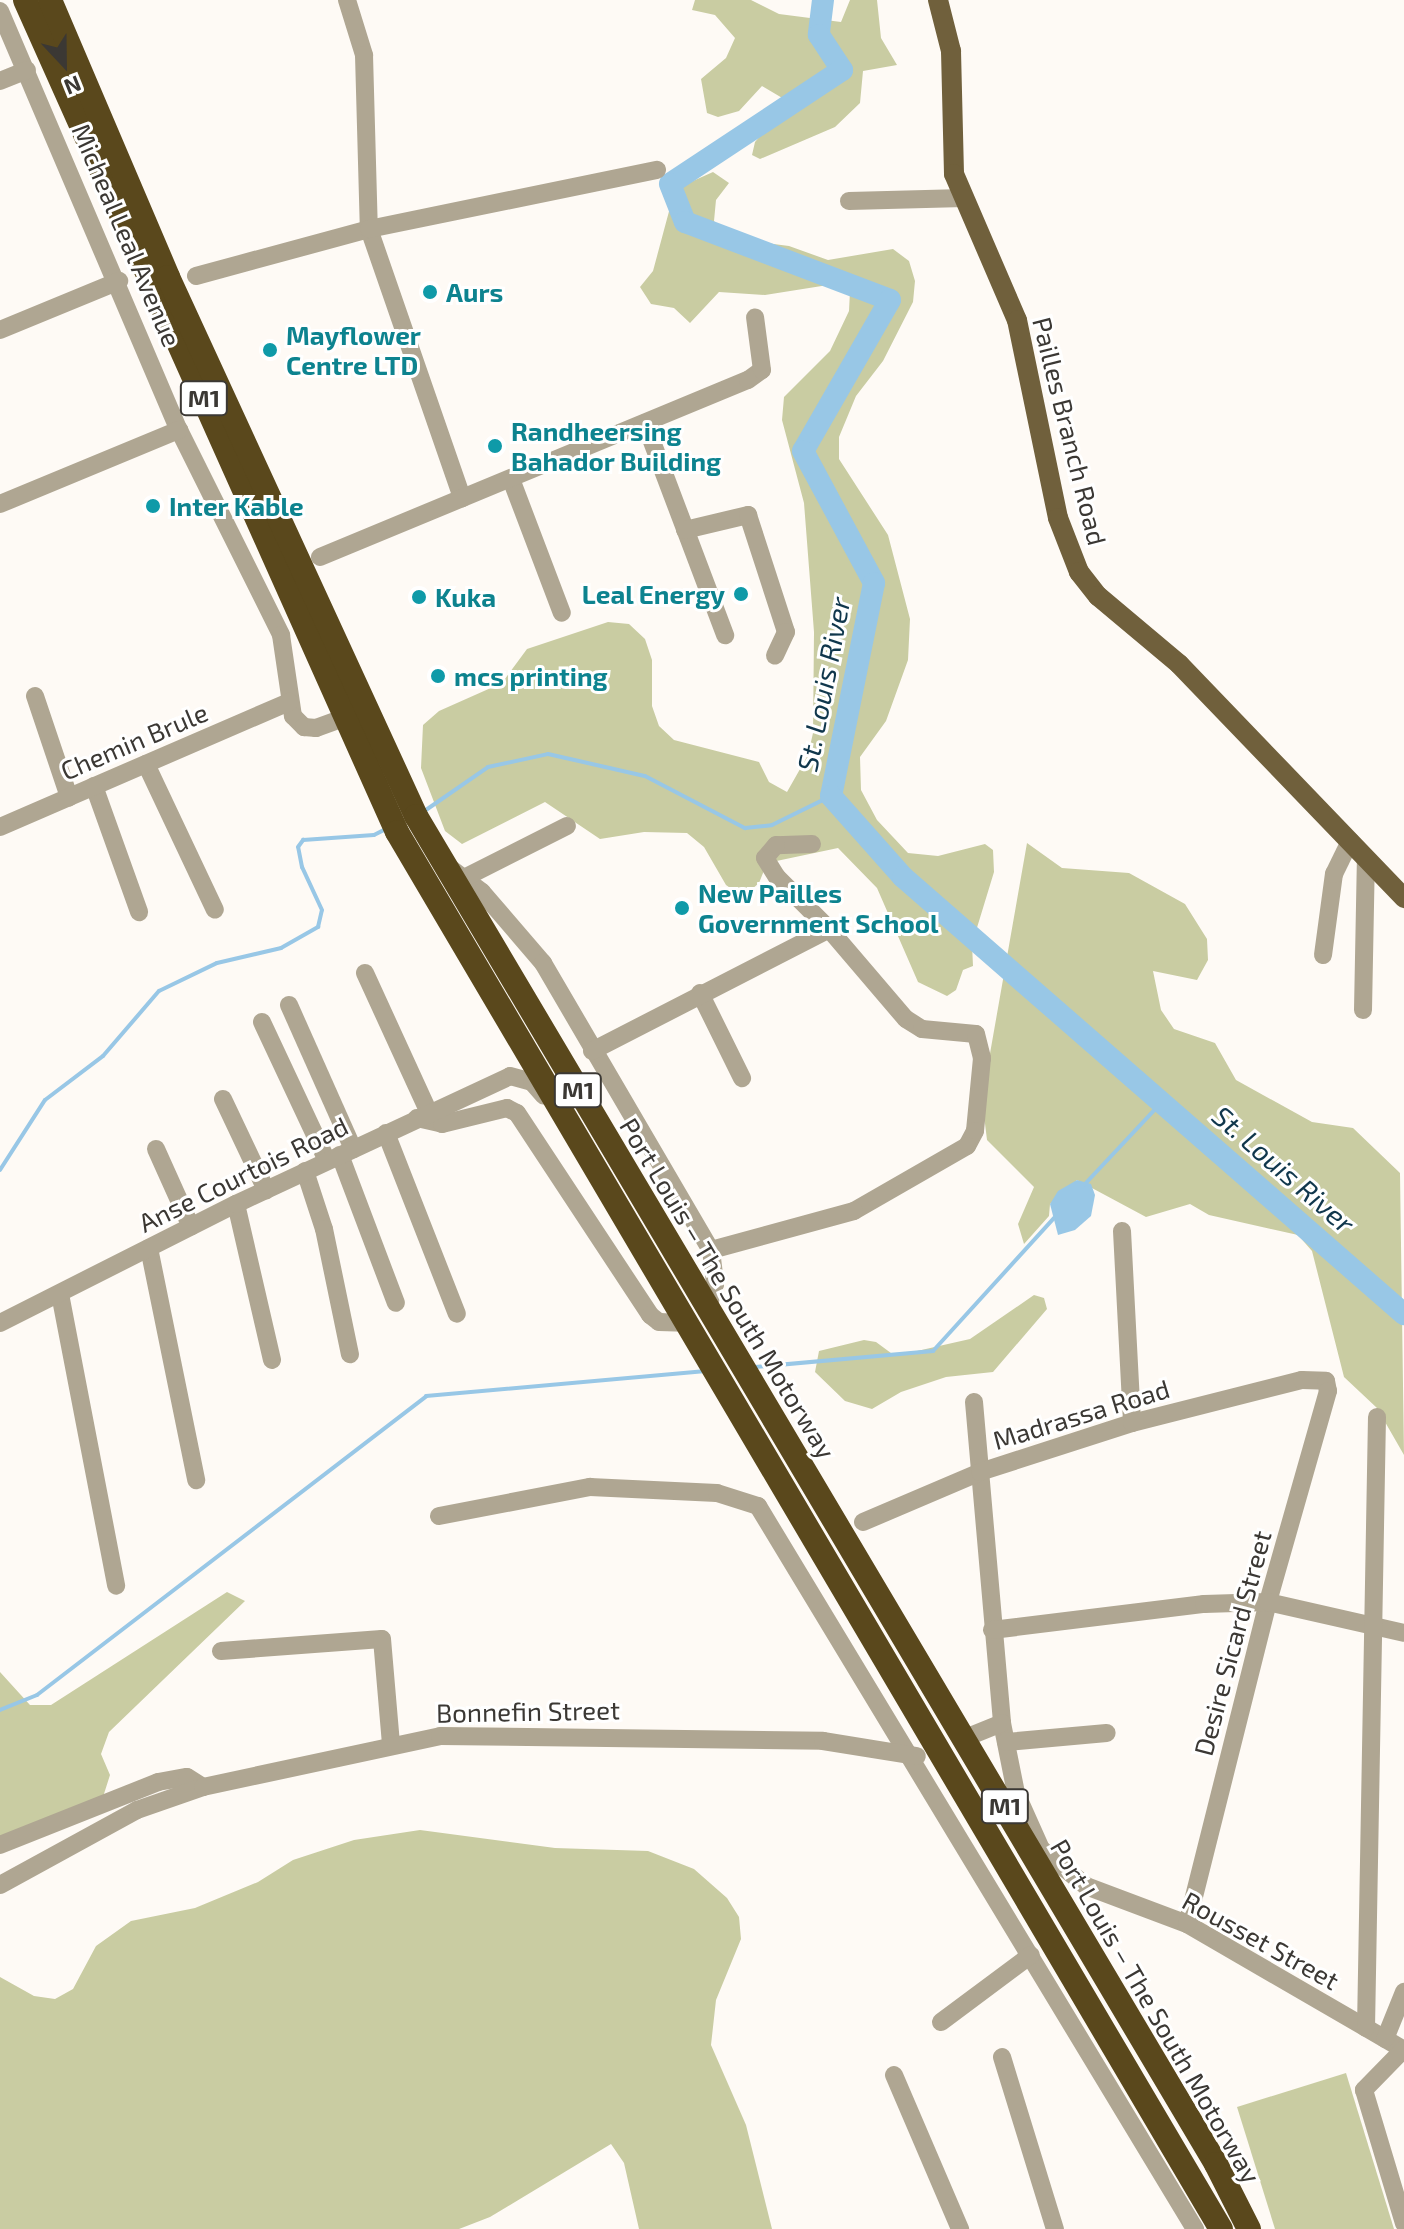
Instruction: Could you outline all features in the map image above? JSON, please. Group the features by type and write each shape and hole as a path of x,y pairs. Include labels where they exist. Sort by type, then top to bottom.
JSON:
{"highway":[{"name":"Port Louis – The South Motorway","path":"25,0 410,857 1196,2181 1221,2229"},
{"name":"Port Louis – The South Motorway","path":"50,0 168,277 438,855 965,1738 1208,2150 1249,2229"},
{"path":"1196,2181 1212,2229"}],"main road":[{"name":"Pailles Branch Road","path":"938,0 951,51 952,159 964,198 1017,320 1058,518 1079,572 1098,596 1179,664 1404,898"}],"street":[{"path":"347,0 364,55 369,229 462,498"},
{"name":"Micheal Leal Avenue","path":"0,11 119,281 179,430 281,635 289,702"},
{"path":"0,81 27,70"},
{"path":"196,276 369,229 657,170"},
{"path":"849,201 964,198"},
{"path":"0,330 119,281"},
{"path":"320,557 645,423 762,370 755,317"},
{"path":"645,423 725,635"},
{"path":"0,504 179,430"},
{"path":"511,479 562,613"},
{"path":"685,530 748,515 786,632 775,656"},
{"path":"35,696 69,797"},
{"path":"289,702 304,727 316,728 347,717"},
{"name":"Chemin Brule","path":"0,827 289,702"},
{"path":"146,764 215,910"},
{"path":"94,786 139,912"},
{"path":"466,877 567,826"},
{"path":"1323,955 1334,874 1350,841"},
{"path":"711,1250 854,1211 973,1141 982,1058 976,1034 922,1029 906,1019 829,929 777,877 765,858 776,845 812,844"},
{"path":"438,855 466,877 543,963 711,1250 715,1284 708,1307"},
{"path":"1363,1010 1366,858"},
{"path":"592,1051 829,929"},
{"path":"365,973 423,1116 442,1124 507,1108 517,1113 650,1315 659,1322 690,1332"},
{"path":"700,993 742,1078"},
{"path":"289,1005 340,1155 396,1303"},
{"path":"262,1022 340,1155"},
{"path":"514,1035 520,1062 510,1076 532,1082 567,1124"},
{"name":"Anse Courtois Road","path":"0,1323 236,1204 510,1076"},
{"path":"223,1099 266,1190"},
{"path":"386,1133 457,1314"},
{"path":"156,1149 191,1227"},
{"path":"305,1171 324,1229 350,1354"},
{"path":"236,1204 272,1360"},
{"path":"1122,1231 1132,1423"},
{"path":"149,1248 196,1480"},
{"path":"60,1294 116,1586"},
{"name":"Madrassa Road","path":"863,1522 980,1472 1132,1423 1321,1378"},
{"name":"Desire Sicard Street","path":"1187,1924 1268,1602 1328,1391 1321,1378"},
{"name":"Rousset Street","path":"974,1402 992,1630 1004,1733 1016,1793 1050,1861 1086,1886 1187,1924 1404,2050"},
{"path":"1366,2028 1377,1417"},
{"path":"439,1516 590,1487 643,1486 717,1493 758,1506 1195,2229"},
{"path":"992,1630 1204,1604 1268,1602 1404,1633"},
{"path":"221,1651 382,1639 391,1745"},
{"name":"Bonnefin Street","path":"0,1885 137,1810 203,1787 391,1745 505,1733 635,1735 823,1741 911,1756 940,1754"},
{"path":"965,1738 1004,1733 1107,1733"},
{"path":"0,1845 158,1782 187,1777 203,1787"},
{"path":"941,2022 1031,1955"},
{"path":"1385,2039 1404,1992"},
{"path":"1404,2050 1364,2090 1404,2223"},
{"path":"1002,2057 1055,2229"},
{"path":"894,2075 960,2229"}],"green space":[{"path":"695,0 751,0 779,14 841,22 850,0 877,0 881,38 897,65 863,71 860,103 835,127 760,159 752,155 755,142 789,102 762,86 739,111 718,117 707,113 701,79 726,58 735,38 715,15 692,10"},
{"path":"713,172 729,183 716,200 714,221 726,238 789,246 828,260 893,249 909,261 915,281 913,302 883,361 856,396 839,437 839,459 888,535 910,619 908,660 886,721 860,757 861,790 877,820 908,853 938,856 985,844 993,850 994,872 972,944 973,966 963,970 956,990 947,996 918,982 877,888 838,848 767,863 759,883 743,897 726,885 704,847 687,833 644,832 600,839 545,802 462,844 445,831 421,768 423,725 439,711 502,683 527,649 608,622 629,624 645,639 652,660 652,706 659,726 674,740 759,762 769,782 787,792 808,755 813,733 814,632 804,503 782,420 784,397 830,351 849,311 850,291 828,285 765,295 719,292 690,323 674,308 651,304 640,287 653,271 675,189"},
{"path":"1027,843 1062,868 1129,873 1185,904 1207,939 1208,960 1197,980 1153,971 1161,1010 1174,1029 1215,1043 1236,1080 1312,1122 1353,1128 1400,1173 1404,1455 1377,1408 1344,1377 1312,1251 1298,1235 1209,1215 1190,1204 1146,1217 1077,1180 1050,1204 1049,1216 1024,1244 1018,1224 1034,1187 987,1140 982,1099"},
{"path":"1034,1295 1044,1298 1047,1309 993,1372 946,1377 901,1392 872,1409 845,1401 815,1372 819,1351 864,1340 876,1342 895,1356 970,1339"},
{"path":"227,1592 245,1601 109,1732 101,1754 110,1775 103,1797 0,1847 0,1672 30,1705 51,1705"},
{"path":"420,1830 555,1848 648,1851 694,1869 727,1898 739,1917 741,1939 716,2000 711,2045 746,2125 772,2229 639,2229 624,2163 611,2144 490,2217 459,2229 0,2229 0,1977 34,1996 55,1999 73,1989 96,1946 131,1921 195,1908 258,1882 293,1860 354,1840"},
{"path":"1346,2073 1394,2229 1275,2229 1237,2107"}],"water":[{"path":"1077,1180 1091,1184 1095,1195 1091,1216 1075,1230 1058,1235 1050,1204 1058,1191"}],"waterway":[{"name":"St. Louis River","path":"823,0 819,35 842,70 670,184 685,222 890,300 803,451 874,583 831,796 903,877 1404,1314"},
{"path":"423,812 488,767 548,754 645,776 745,828 772,825 831,796"},
{"path":"0,1170 45,1100 103,1056 159,991 217,963 281,948 318,927 322,910 302,867 298,847 303,840 374,835 386,829"},
{"path":"1084,1185 1162,1102"},
{"path":"755,1367 933,1351 1054,1218"},
{"path":"0,1710 37,1695 426,1396 706,1371"}],"place":[{"name":"Aurs","path":"430,292"},
{"name":"Mayflower Centre LTD","path":"270,350"},
{"name":"Randheersing Bahador Building","path":"495,446"},
{"name":"Inter Kable","path":"153,506"},
{"name":"Leal Energy","path":"741,594"},
{"name":"Kuka","path":"419,597"},
{"name":"mcs printing","path":"438,676"},
{"name":"New Pailles Government School","path":"682,908"}]}
